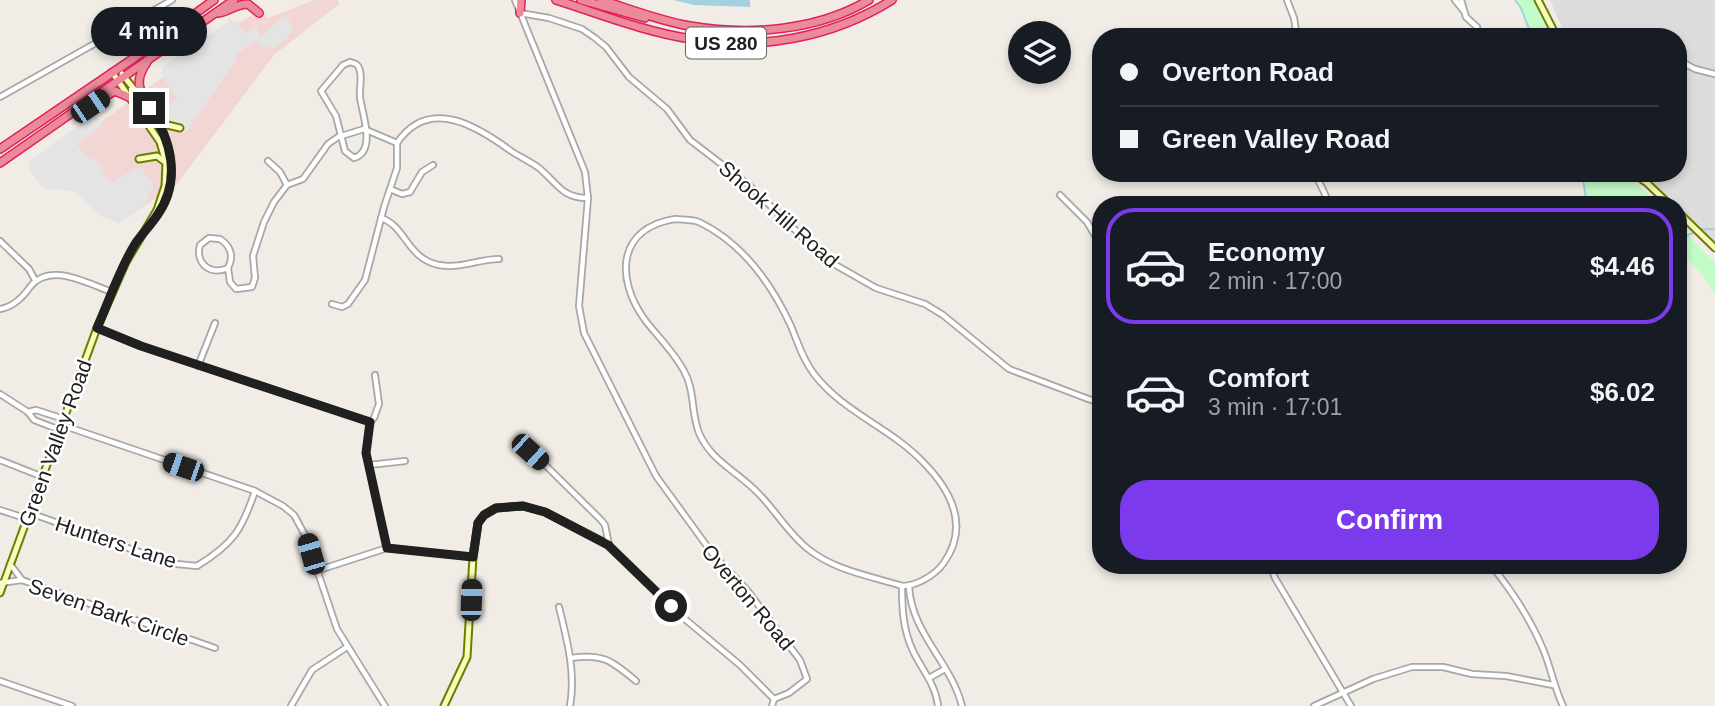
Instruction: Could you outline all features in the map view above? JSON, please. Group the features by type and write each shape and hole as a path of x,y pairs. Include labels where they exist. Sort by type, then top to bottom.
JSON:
{"highway":[{"path":"0,149 214,0"},
{"path":"0,163 234,0"},
{"path":"214,13 225,12 239,4 248,4 259,13 257,0"},
{"name":"US 280","path":"556,0 691,40 739,44 786,40 819,33 856,20 892,0"},
{"path":"581,0 633,15 687,25"},
{"name":"US 280","path":"601,0 687,25 727,30 776,29 814,22 869,0"},
{"path":"152,56 139,76 138,85 156,113 159,123"},
{"path":"82,106 90,106 115,91 131,97"}],"street":[{"path":"0,97 172,0"},
{"path":"1287,0 1296,28"},
{"path":"1455,0 1476,27"},
{"path":"1461,0 1463,11"},
{"path":"1538,0 1552,28"},
{"name":"Overton Road","path":"517,4 585,172 588,198 579,306 584,333 656,476 674,505 712,554 747,590 800,660 807,679 789,693 774,699"},
{"name":"Shook Hill Road","path":"517,4 582,29 606,47 629,78 667,108 690,140 762,197 825,259 876,288 925,304 1015,372 1092,400"},
{"path":"350,62 356,64 360,70 360,98 366,120 365,130 365,149 358,157 347,155 336,116 321,91 343,65 350,62"},
{"path":"1687,65 1715,74"},
{"name":"Green Valley Road","path":"115,71 159,123 167,140 172,163 171,187 160,212 135,245"},
{"name":"Green Valley Road","path":"0,593 1,583 29,516 97,328 135,245 157,210 165,186 166,163 160,142 122,79"},
{"path":"332,304 342,307 348,304 365,280 397,168 397,143 413,125 426,119 459,121 481,130 538,167 566,194 575,198 588,198"},
{"path":"159,123 180,128"},
{"path":"228,268 206,268 198,258 200,245 209,238 224,241 232,256 228,268 230,282 236,289 252,287 255,278 253,256 274,202 286,185 303,179 328,144 365,130 397,143"},
{"path":"139,159 157,156 166,163"},
{"path":"268,161 280,172 286,185"},
{"path":"390,189 402,194 410,192 422,172 433,165"},
{"path":"1644,182 1660,196"},
{"path":"1060,195 1092,231"},
{"path":"381,218 392,222 410,248 430,262 461,266 487,259 499,259"},
{"path":"667,220 699,222 741,252 777,298 803,356 828,392 924,462 944,489 955,513 957,528 955,544 938,570 909,586 827,562 807,549 787,529 760,494 718,461 707,448 695,421 686,374 643,318 625,272 626,256 643,230 667,220"},
{"path":"1687,221 1715,248"},
{"path":"0,241 29,269 35,280"},
{"path":"0,309 16,302 35,280 57,273 112,292"},
{"path":"198,366 215,323"},
{"path":"97,328 198,366 370,422"},
{"path":"375,375 379,404 370,422 366,453 387,548"},
{"path":"0,394 28,412 34,420 62,425 255,491 272,498 294,515 306,537 331,616 347,647 385,706"},
{"path":"28,412 36,410 62,425"},
{"path":"525,445 601,520 605,525 608,545"},
{"path":"0,460 43,477"},
{"path":"369,465 405,461"},
{"name":"Hunters Lane","path":"0,510 29,516 177,564 197,566 236,537 255,491"},
{"path":"444,706 467,657 473,557 478,523 484,515 496,508 511,505 545,512 608,545 686,621 741,666 774,699 772,706"},
{"path":"316,572 387,548 473,557"},
{"path":"10,564 22,580"},
{"path":"1273,574 1351,706"},
{"path":"1498,574 1524,609 1543,650 1553,685 1563,706"},
{"name":"Seven Bark Circle","path":"1,583 22,580 215,648"},
{"path":"902,586 906,633 929,678 938,706"},
{"path":"909,586 911,605 920,630 957,689 961,706"},
{"path":"559,607 571,658 570,706"},
{"path":"291,706 312,670 347,647"},
{"path":"571,658 586,656 610,660 635,681"},
{"path":"1314,706 1393,672 1428,666 1553,685"},
{"path":"929,678 945,669"},
{"path":"0,681 72,706"}],"shaded area":[{"path":"314,0 338,0 339,4 275,54 177,184 119,223 99,215 75,191 43,188 32,172 236,24 261,10 268,18"},
{"path":"1550,0 1715,0 1715,246 1687,219 1687,196 1664,196 1650,182 1687,182 1687,28 1562,28"},
{"path":"286,15 293,29 285,40 273,48 270,45 264,49 256,40 239,52 235,58 237,60 185,133 180,133 177,124 165,116 162,109 177,98 160,73 162,68 231,19 233,22 236,20 245,34 257,26 260,37"},
{"path":"93,115 102,126 77,144 89,160 94,157 111,183 140,166 153,187 146,203 119,223 99,215 75,191 43,188 28,167 31,164 29,161"}],"green space":[{"path":"1516,0 1535,0 1549,28 1529,28"},
{"path":"1584,182 1636,182 1649,196 1586,196"},
{"path":"1687,234 1715,263 1715,294 1687,259"}],"water":[{"path":"673,0 750,0 750,7 694,5"}],"waterway":[{"path":"1515,0 1529,28"},
{"path":"1583,182 1586,196"},
{"path":"1687,235 1703,229 1715,229"}],"route":[{"path":"149,108 167,140 172,163 171,187 160,212 135,245 97,328 141,346 370,422 366,453 387,548 473,557 478,523 484,515 496,508 523,506 545,512 608,545 671,606"}]}
